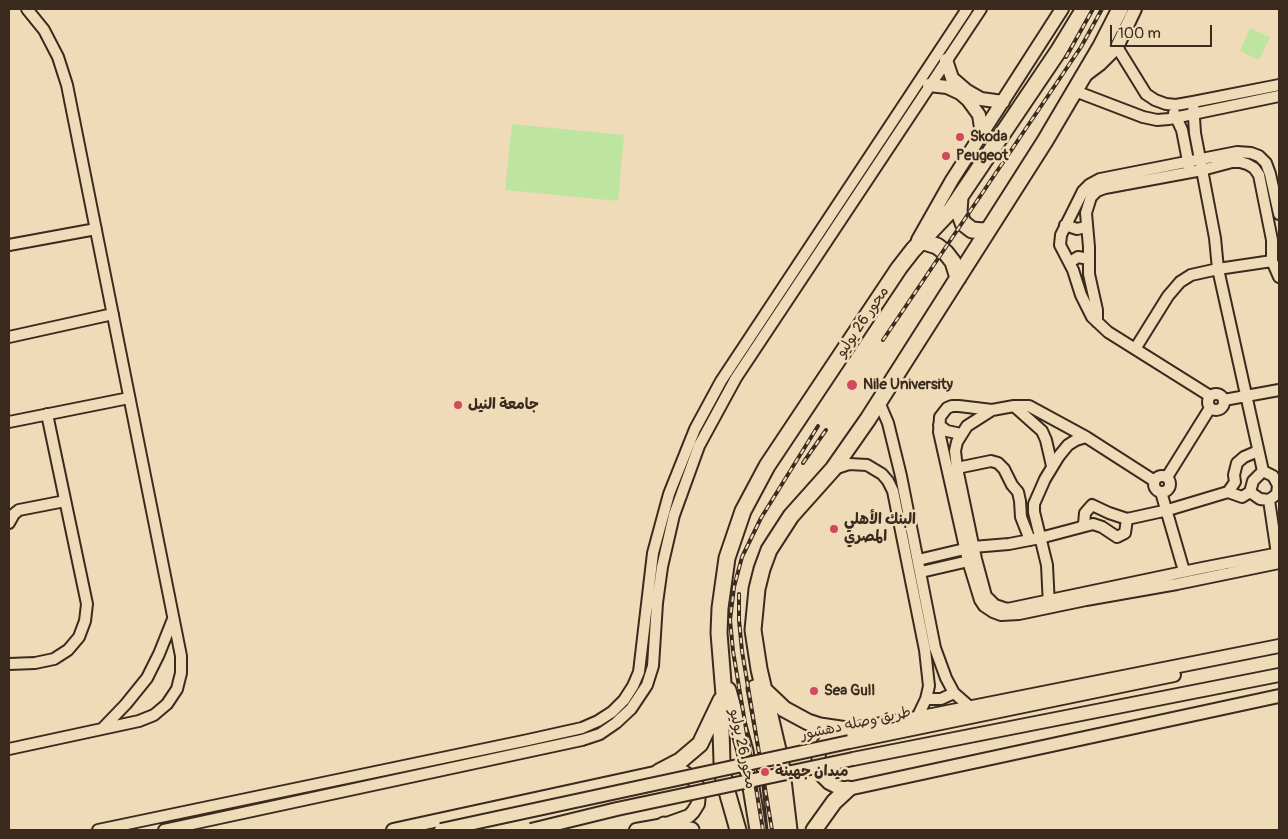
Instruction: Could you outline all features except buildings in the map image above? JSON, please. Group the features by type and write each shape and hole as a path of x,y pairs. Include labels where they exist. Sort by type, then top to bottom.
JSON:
{"highway":[{"name":"محور 26 يوليو","path":"738,830 724,780 721,741 724,694 720,633 722,583 734,534 743,510 767,466 894,276 917,246 942,221 960,197 1064,44 1084,9"},
{"name":"محور 26 يوليو","path":"790,830 782,763 755,651 754,617 757,589 769,550 791,516 833,469 857,436 1075,91 1120,9"},
{"path":"960,197 959,212 963,223 972,230 984,231 989,228"},
{"path":"917,246 937,246 946,253 953,262 958,278"},
{"name":"محور 26 يوليو","path":"722,669 745,751 758,830"},
{"name":"محور 26 يوليو","path":"759,670 755,684 756,695 767,752 776,830"},
{"path":"764,691 784,709 802,719 820,726 847,730"},
{"path":"659,772 680,761 700,744 724,694"},
{"path":"814,830 834,802 848,789"},
{"path":"664,825 691,830"}],"main road":[{"path":"917,246 933,212 1062,9"},
{"path":"1084,76 1100,64 1117,47 1136,9"},
{"path":"946,60 952,78 967,91 981,99 1003,102"},
{"path":"929,86 947,87 960,93 968,100 979,115 982,134"},
{"path":"1279,646 917,718 847,730 827,739 819,752 818,762 822,776 828,783 848,789 1279,696"},
{"name":"طريق وصله دهشور","path":"441,830 849,742 1279,654"},
{"path":"530,830 617,809 852,759 1279,675"},
{"path":"393,830 659,772 684,772 694,781 699,794 696,808 689,816 664,825 636,830"}],"street":[{"path":"9,749 139,721 154,714 168,704 177,690 181,673 181,656 67,85 58,57 44,30 27,9"},
{"path":"164,830 550,748 600,734 616,723 639,698 653,666 657,603 662,567 674,515 699,446 736,378 786,294 967,9"},
{"path":"793,283 981,9"},
{"path":"1117,47 1146,94 1155,100 1171,104 1193,102 1279,85"},
{"path":"1075,91 1150,119 1163,120 1279,96"},
{"path":"1193,102 1200,159 1215,238 1218,269 1258,451 1263,471 1273,476 1279,485 1277,494 1269,500 1260,499 1250,492"},
{"path":"1171,104 1182,130 1190,172"},
{"path":"1210,396 1108,332 1092,317 1084,303 1070,262 1064,253 1060,240 1065,225 1083,191 1100,179 1244,151 1259,156 1266,163 1279,214"},
{"path":"1097,322 1097,310 1089,274 1086,213 1088,202 1097,191 1105,188 1202,170 1232,162 1240,162 1254,168 1259,175 1276,240 1272,261 1279,278"},
{"path":"1065,225 1077,229 1086,228"},
{"path":"9,245 96,229"},
{"path":"1070,262 1078,257 1089,259"},
{"path":"1136,349 1168,296 1180,282 1191,275 1272,261"},
{"path":"98,830 582,728 612,712 624,700 639,672 653,553 663,512 679,466 695,429 721,381 786,294"},
{"path":"9,338 113,314"},
{"path":"1224,400 1279,390"},
{"path":"1210,396 1218,394 1224,400"},
{"path":"1167,477 1210,408 1208,400 1210,396"},
{"path":"9,422 130,398"},
{"path":"1210,408 1220,409 1224,400"},
{"path":"879,402 888,424 901,476 921,572 930,649 929,686 926,699 917,718"},
{"path":"1154,480 1086,437 1034,408 1023,405 992,410 959,406 947,408 943,412 939,425 947,470 972,560 986,596 995,605 1012,608 1177,584 1278,557"},
{"path":"959,406 966,414 964,430 955,446 956,468 969,548"},
{"path":"1014,406 1042,431 1052,466"},
{"path":"939,425 947,431 964,430 992,410"},
{"path":"9,664 34,663 54,659 68,650 79,637 85,621 87,604 47,414"},
{"path":"1035,539 1034,504 1036,496 1052,466 1068,445 1086,437"},
{"path":"1228,492 1234,482 1238,463 1244,457 1258,451"},
{"path":"956,468 991,461 998,463 1004,469 1018,492 1021,517 1035,539 1047,565 1049,603"},
{"path":"833,469 849,464 867,465 888,480 893,491 930,649 954,693 970,707"},
{"path":"1081,527 1084,524 1085,513 1092,505 1127,519 1168,510 1228,492 1242,497 1250,492 1253,481 1263,471"},
{"path":"1154,480 1160,475 1167,477"},
{"path":"888,480 901,476"},
{"path":"1161,492 1166,491 1170,485 1167,477"},
{"path":"1154,480 1154,488 1161,492 1168,510 1180,573 1177,584"},
{"path":"1269,500 1278,557"},
{"path":"9,523 14,514 19,510 65,501"},
{"path":"918,560 969,548 1035,539 1094,524 1117,537 1125,534 1127,519"},
{"path":"1049,603 1202,568 1278,557"},
{"path":"921,572 972,560"},
{"path":"1202,568 1201,573 1205,578"},
{"path":"102,729 147,678 173,618"},
{"path":"926,699 941,699 954,693"}],"green space":[{"path":"1250,28 1270,37 1259,60 1240,51"},
{"path":"512,124 624,135 618,201 505,190"}],"railway":[{"path":"1066,57 1093,9"},
{"path":"883,340 1081,47 1102,9"},
{"path":"763,830 733,651 730,620 734,587 742,557 761,518 818,426"},
{"path":"803,463 826,430"},
{"path":"739,594 742,651 772,830"}],"place":[{"name":"Skoda","path":"960,137"},
{"name":"Peugeot","path":"946,156"},
{"name":"Nile University","path":"852,385"},
{"name":"جامعة النيل","path":"458,405"},
{"name":"البنك الأهلي المصري","path":"834,529"},
{"name":"Sea Gull","path":"814,691"},
{"name":"ميدان جهينة","path":"765,772"}]}
